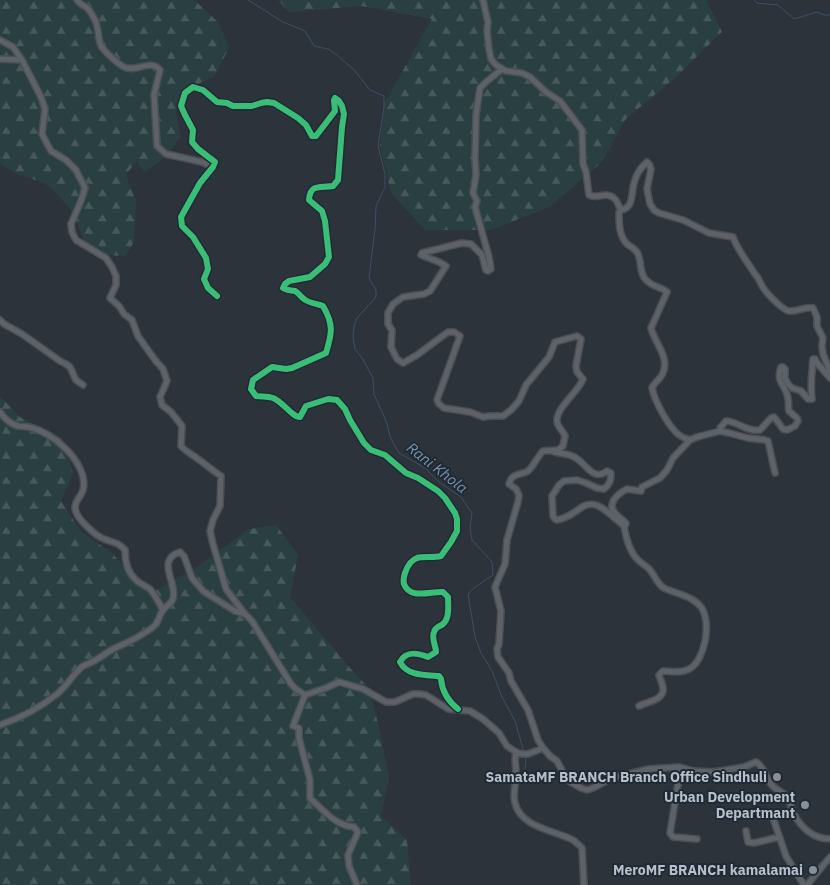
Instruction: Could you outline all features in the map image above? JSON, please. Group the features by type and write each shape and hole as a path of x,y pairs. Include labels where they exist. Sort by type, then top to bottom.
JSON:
{"street":[{"path":"77,0 87,8 96,22 101,45 122,66 133,69 151,65 157,66 160,70 154,95 157,146 166,154 202,162 213,167"},
{"path":"483,0 488,22 487,30 491,59 502,69 527,74 564,106 582,130 583,164 589,195 592,197 610,196 616,201 621,210 619,213 622,234 627,244 637,252 645,279 653,286 664,289 666,292 651,328 662,353 665,367 662,376 654,384 652,391 657,404 670,425 678,434 690,440"},
{"path":"0,40 13,47 20,56 46,109 42,134 51,151 66,160 76,170 85,188 71,224 76,240 106,258 112,267 116,276 116,285 110,298 132,320 138,336 163,369 167,384 160,397 162,405 171,412 182,426 181,446 185,451 221,476 220,506 210,531 226,589 252,621 291,684 296,690 305,695 339,682 363,689 386,702 395,702 413,694 426,695 448,709 470,711 499,733 507,746 519,753 528,754 543,748"},
{"path":"0,59 22,60"},
{"path":"502,69 480,88 476,114 476,174 473,193 477,201 475,207 491,269 486,270 482,255 471,244 462,243 422,252 421,255 446,266 430,291 424,294 403,297 393,304 388,313 388,324 392,330 391,347 397,359 403,363 448,332 454,332 460,336 437,400 444,408 470,412 483,417 503,416 511,410 526,385 548,357 555,342 577,336 581,339 576,366 577,372 583,379 557,419 565,436 563,446 558,450 543,451 526,472 510,479 509,484 519,494 507,540 505,564 495,587 501,623 497,649 498,657 509,673 511,681 528,710 538,740 543,748 557,762 567,780 581,788 587,790 612,778 653,768 679,767 694,771 714,772 744,767 756,762 764,770 770,784 786,796 799,824 814,836 830,839"},
{"path":"217,296 208,288 204,279 208,269 206,258 193,237 182,226 181,217 200,183 216,162 198,149 192,142 193,130 181,106 185,92 193,87 203,90 217,102 233,106 252,106 261,102 274,103 298,118 306,125 312,136 316,136 335,111 335,98 342,106 344,114 338,180 333,186 314,188 309,196 309,200 322,211 329,257 325,264 310,277 289,281 283,288 287,291 294,291 308,302 323,306 332,326 326,353 292,368 272,367 253,380 251,390 256,396 273,398 300,417 306,406 312,403 328,399 337,400 345,409 364,443 371,450 388,457 406,473 418,478 438,491 455,513 457,519 456,535 441,556 417,558 411,562 403,580 408,590 415,593 443,592 448,596 447,615 443,624 434,630 436,652 428,657 417,653 408,654 403,656 400,662 403,668 411,672 421,675 438,676 441,679 442,687 447,696 458,709"},
{"path":"621,210 629,206 638,172 646,162 650,164 651,169 647,189 650,204 654,210 682,220 709,233 732,236 764,290 781,306 791,311 806,307 812,308 817,317 817,326 823,338 823,354 830,370"},
{"path":"0,320 70,367 76,380 83,385"},
{"path":"720,431 721,426 726,421 760,430 774,417 783,429 787,430 795,426 798,421 789,411 787,391 782,387 778,374 781,367 785,369 785,378 788,384 792,388 801,391 808,400 812,399 810,384 813,359 830,378"},
{"path":"0,412 5,419 17,426 29,427 49,435 70,453 80,468 84,484 83,492 76,500 76,512 81,521 100,538 120,545 126,550 125,562 128,570 136,581 149,589 163,610"},
{"path":"639,706 655,700 662,694 664,689 659,674 663,671 686,671 696,664 705,638 707,622 696,602 662,587 650,570 630,550 624,526 626,524 621,517 615,514 612,508 615,498 627,489 641,490 642,487 660,478 673,458 690,440 720,431 768,441 775,473"},
{"path":"552,451 576,457 594,474 603,474 607,471 611,473 611,480 604,489 573,480 564,481 559,485 552,496 553,516 555,519 562,519 574,514 584,506 592,504 603,508 624,526"},
{"path":"0,725 16,720 32,711 58,694 83,667 151,629 157,623 163,610 172,601 172,582 168,574 168,566 173,556 180,552 184,556 192,578 203,591 235,611 245,614"},
{"path":"305,695 293,726 299,728 299,738 310,780 310,798 337,822 346,827 354,828 358,832 348,855 349,866 357,885"},
{"path":"519,753 514,762 516,772 514,802 519,814 537,826 574,841 582,848 584,885"},
{"path":"679,767 670,833 673,837 697,839"},
{"path":"773,818 786,856 806,885 830,857"},
{"path":"746,831 748,842 754,844 779,837"}],"green space":[{"path":"0,0 194,0 218,22 229,48 214,77 191,87 176,110 180,137 166,157 144,172 137,161 127,173 136,201 134,242 125,256 90,254 72,211 51,188 44,183 20,175 0,164"},
{"path":"278,0 706,0 722,32 678,75 625,120 602,162 549,207 491,230 425,230 391,193 380,146 384,104 432,19 361,6 289,12"},
{"path":"0,396 20,417 62,438 73,473 61,501 81,532 112,553 151,593 197,567 249,529 276,525 298,555 290,597 368,687 378,723 389,777 381,816 407,840 411,885 0,885"}],"waterway":[{"name":"Rani Khola","path":"248,0 283,22 305,31 314,46 328,49 336,54 355,71 370,90 384,96 378,146 385,174 385,187 376,206 369,278 376,290 376,297 357,318 353,337 355,349 373,378 374,394 386,421 391,439 399,453 425,468 439,482 461,497 472,513 470,528 472,540 492,562 493,575 468,594 475,637 515,721 524,752"},
{"path":"754,0 757,3 778,5 794,19 817,12 830,15"},
{"name":"Rani Khola","path":"518,785 525,768 525,756"}],"cycle path":[{"path":"217,296 208,288 204,279 208,269 206,258 193,237 182,226 181,217 200,183 215,162 192,142 193,130 181,106 185,93 193,87 203,90 217,102 233,106 252,106 267,102 274,103 298,118 306,125 312,136 316,136 335,111 335,98 342,106 344,114 338,180 333,186 317,187 311,191 309,200 322,211 329,257 325,264 310,277 289,281 283,288 295,291 306,300 323,306 331,329 326,353 292,368 272,367 253,380 251,389 256,396 273,398 293,414 300,417 306,406 328,399 337,400 345,409 364,443 371,450 385,455 406,473 418,478 438,491 455,513 457,531 441,556 415,559 408,566 404,578 404,584 411,592 421,594 443,592 448,597 447,618 443,624 435,629 433,634 436,652 428,657 409,654 400,662 403,667 412,672 422,675 439,676 446,696 458,709"}],"place":[{"name":"SamataMF BRANCH Branch Office Sindhuli","path":"777,777"},
{"name":"Urban Development Departmant","path":"805,805"},
{"name":"MeroMF BRANCH kamalamai","path":"813,870"}]}
